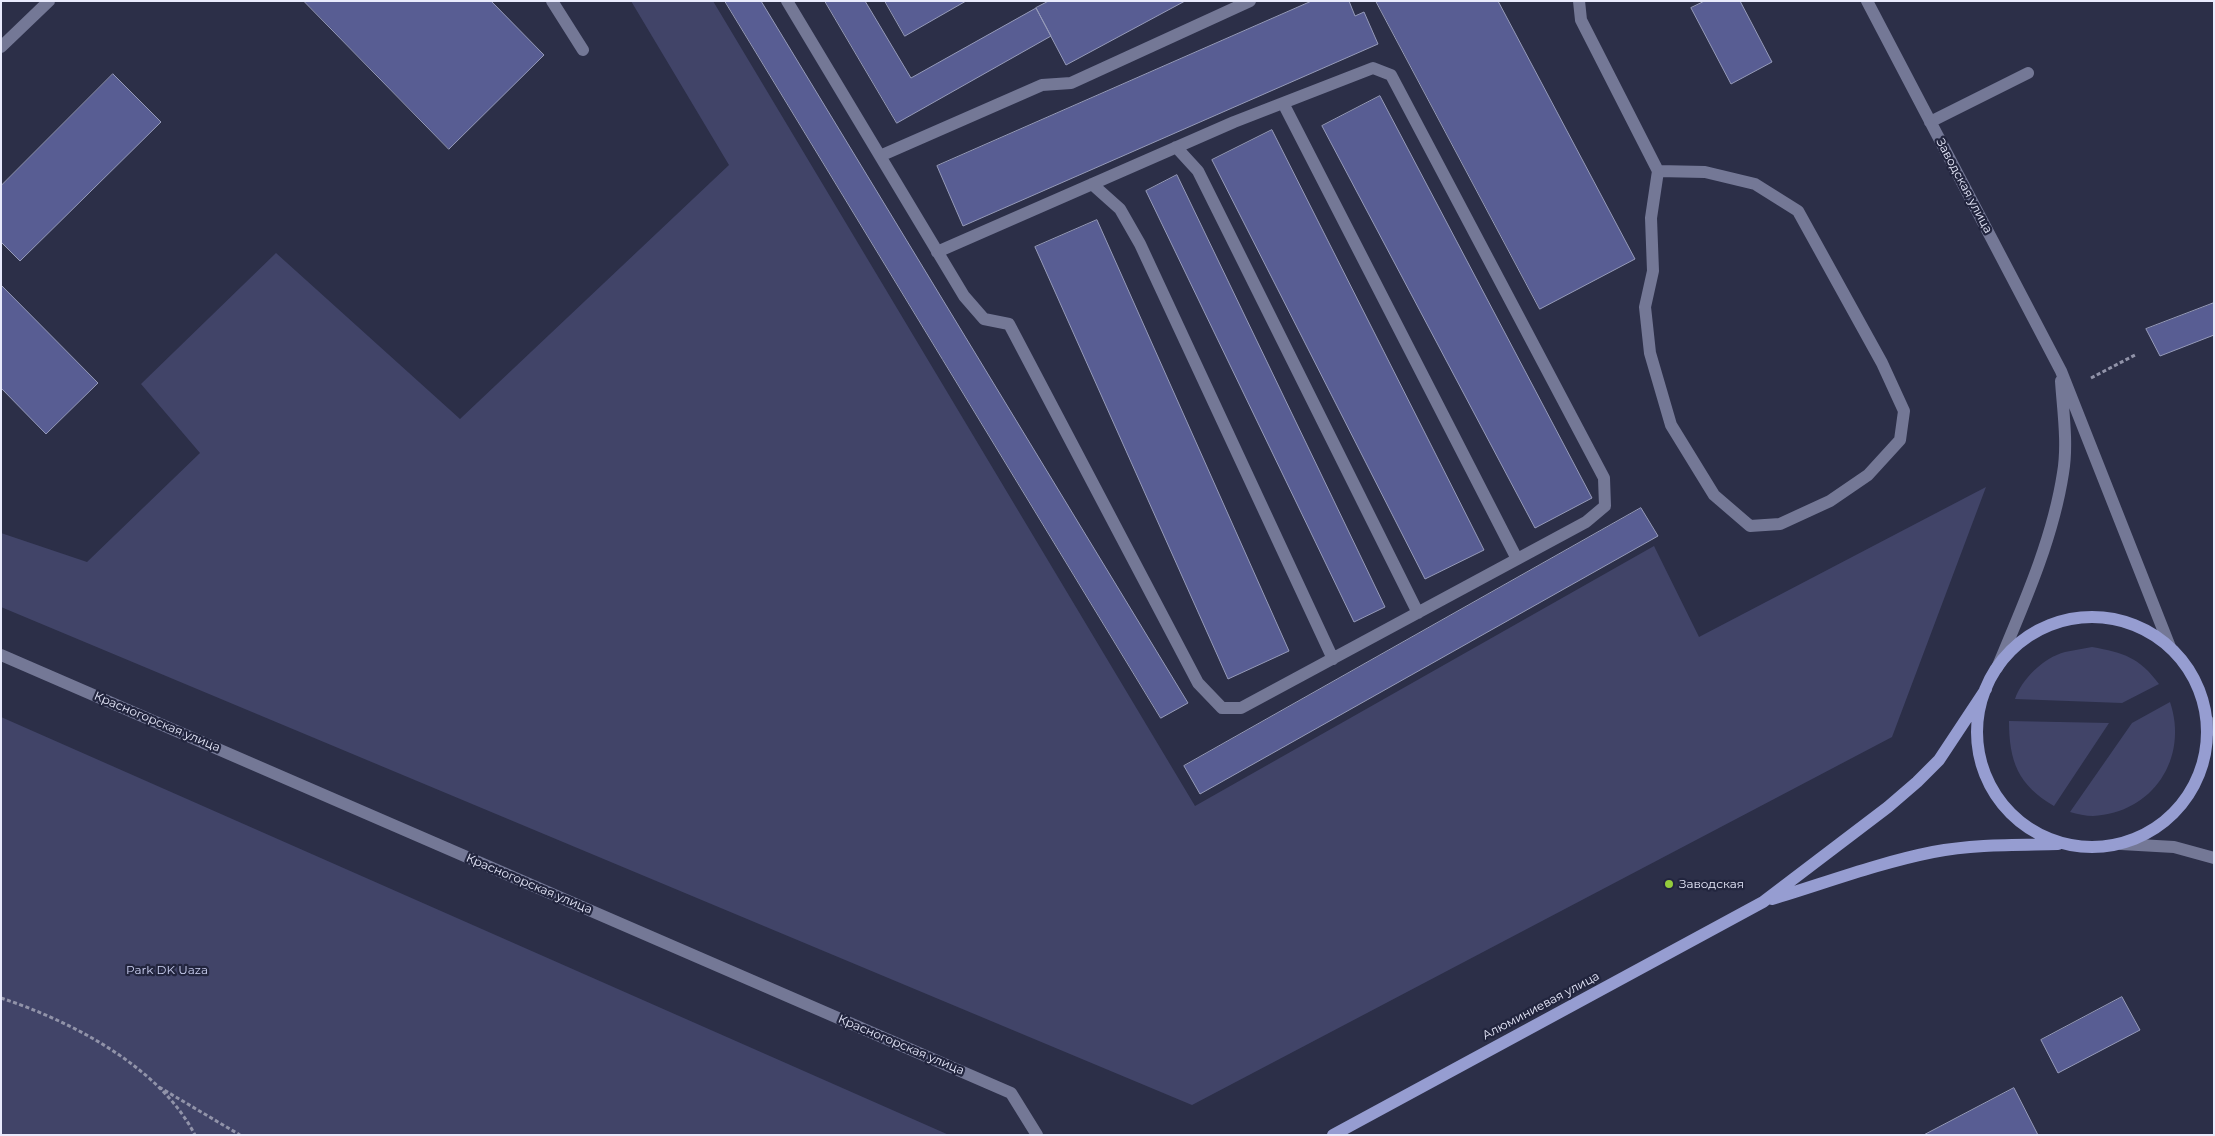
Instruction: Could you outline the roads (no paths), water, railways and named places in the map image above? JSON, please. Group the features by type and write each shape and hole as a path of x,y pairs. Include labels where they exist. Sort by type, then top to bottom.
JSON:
{"main road":[{"path":"2088,617 2117,620 2145,630 2170,647 2193,682 2211,726 2206,754 2195,786 2175,813 2148,833 2121,844 2092,848 2063,844 1999,845 1933,852 1899,860 1763,902 1888,807 1917,782 1938,760 1986,689 1997,668 2012,650 2031,635 2058,622 2088,617"},
{"path":"1986,689 1979,711 1978,740 1983,768 1995,794 2013,816 2037,833 2063,844"},
{"name":"Алюминиевая улица","path":"1333,1135 1763,902"}],"street":[{"path":"1,47 49,1"},
{"path":"552,1 583,50"},
{"path":"786,1 880,156 937,252 964,296 984,319 1009,324 1198,683 1222,708 1241,708 1586,522 1604,506 1604,478 1391,75 1373,68 1176,148 937,252"},
{"path":"880,156 1042,85 1071,83 1250,1"},
{"path":"1579,1 1581,20 1658,171 1651,218 1653,272 1645,307 1650,353 1671,425 1714,495 1750,526 1780,524 1830,501 1868,476 1900,440 1904,411 1882,363 1798,211 1754,184 1704,172 1658,171"},
{"name":"Заводская улица","path":"1867,1 2061,371 2170,647"},
{"path":"1930,122 2028,73"},
{"path":"1283,103 1517,559"},
{"path":"1176,148 1198,171 1418,613"},
{"path":"1092,184 1120,208 1140,244 1333,659"},
{"path":"1997,668 2028,592 2052,517 2063,472 2061,371"},
{"name":"Красногорская улица","path":"1,655 1012,1093 1037,1135"},
{"path":"2121,844 2174,847 2214,858"}],"place":[{"name":"Заводская","path":"1669,884"}],"park label":[{"name":"Park DK Uaza","path":"167,970"}]}
